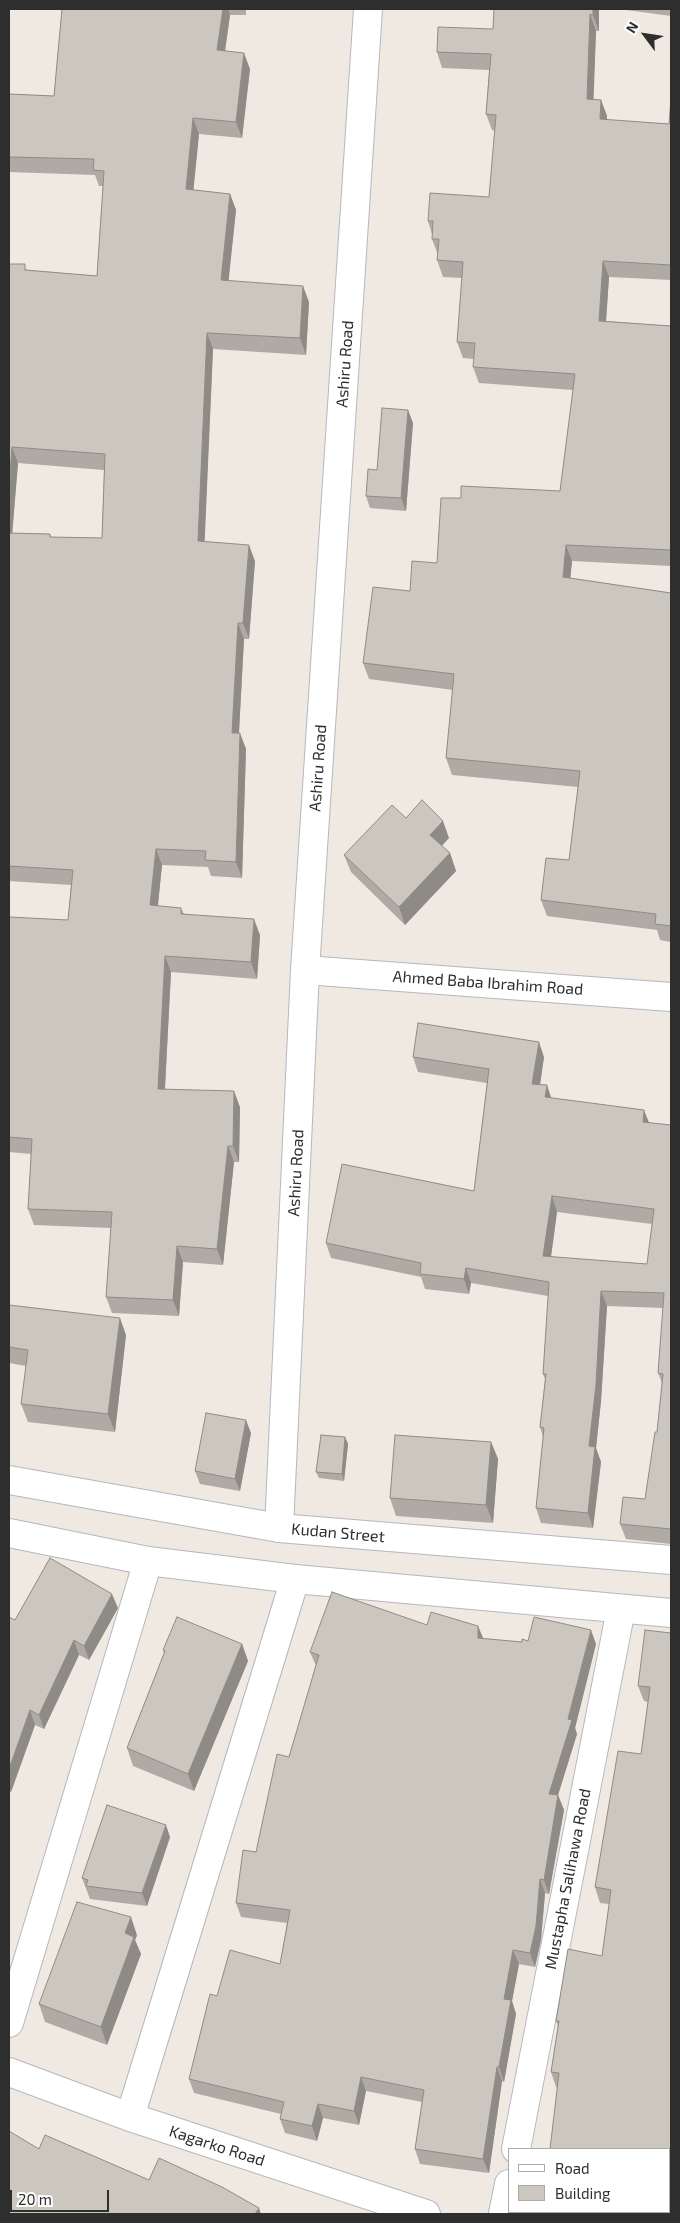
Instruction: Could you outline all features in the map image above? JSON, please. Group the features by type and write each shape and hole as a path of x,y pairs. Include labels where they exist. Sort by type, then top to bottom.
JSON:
{"street":[{"name":"Ashiru Road","path":"279,1528 305,970 368,9"},
{"name":"Ahmed Baba Ibrahim Road","path":"305,970 671,997"},
{"name":"Kudan Street","path":"9,1480 279,1528 671,1560"},
{"path":"9,1533 148,1561 295,1579 671,1613"},
{"path":"9,2024 148,1561"},
{"path":"130,2117 295,1579"},
{"name":"Mustapha Salihawa Road","path":"516,2148 621,1609"},
{"name":"Kagarko Road","path":"9,2072 130,2117 426,2214"},
{"path":"503,2214 508,2189"}],"building":[{"path":"62,9 223,9 217,50 244,53 236,122 193,118 186,189 230,194 221,280 303,286 300,338 207,333 198,541 249,545 243,623 238,623 232,733 240,733 236,862 205,860 206,851 156,849 150,905 181,908 181,914 254,919 251,962 165,956 158,1089 234,1091 233,1146 228,1146 217,1249 177,1246 173,1300 106,1297 112,1212 28,1209 32,1139 9,1137 9,917 68,920 73,870 9,866 9,533 50,534 50,537 102,538 105,454 12,447 9,488 9,264 25,264 25,270 97,276 104,171 93,170 94,159 9,157 9,94 54,96"},
{"path":"494,9 593,9 593,15 590,14 587,99 601,100 600,119 669,124 671,98 671,265 603,261 599,321 671,326 671,550 566,545 563,577 671,593 671,926 655,924 656,914 541,900 546,858 569,860 580,771 446,758 454,674 363,663 373,587 410,591 412,561 437,563 441,498 461,498 461,486 560,491 575,374 473,367 475,343 457,342 463,262 437,260 439,239 432,239 433,221 428,221 430,193 489,197 496,115 486,114 491,54 437,52 438,27 493,29"},
{"path":"382,408 408,410 401,498 366,496 368,469 377,470"},
{"path":"422,800 443,821 430,835 450,853 399,907 344,855 392,805 406,818"},
{"path":"418,1023 539,1042 532,1084 547,1085 545,1097 644,1110 643,1122 671,1125 671,1529 620,1524 623,1497 645,1499 655,1432 657,1432 663,1374 658,1373 664,1293 601,1291 596,1385 589,1446 595,1447 588,1513 536,1508 544,1428 540,1427 546,1374 543,1374 549,1282 466,1268 464,1279 420,1274 421,1263 326,1243 342,1164 474,1191 489,1069 413,1057","holes":["552,1196 654,1209 647,1264 543,1256"]},
{"path":"9,1305 120,1318 108,1414 21,1404 28,1350 9,1347"},
{"path":"206,1413 246,1420 235,1479 195,1471"},
{"path":"321,1435 345,1437 342,1474 316,1472"},
{"path":"395,1435 491,1442 486,1505 390,1498"},
{"path":"50,1558 112,1594 84,1646 74,1640 39,1715 30,1710 9,1769 9,1617 15,1620"},
{"path":"332,1592 427,1625 431,1612 478,1626 478,1638 522,1642 522,1639 528,1641 534,1617 591,1630 568,1719 572,1720 549,1794 558,1795 544,1880 540,1879 536,1926 530,1953 513,1950 504,1999 511,2000 499,2067 497,2067 483,2159 415,2149 424,2090 361,2077 354,2111 318,2104 312,2126 280,2119 284,2102 189,2079 210,1994 217,1996 230,1950 280,1964 290,1910 236,1903 243,1850 256,1852 277,1754 289,1757 319,1655 310,1652"},
{"path":"177,1617 242,1644 188,1774 127,1748"},
{"path":"645,1630 671,1633 671,2187 670,2148 550,2148 559,2073 551,2072 559,2021 556,2021 568,1949 602,1956 611,1890 595,1887 618,1751 641,1754 650,1687 638,1686"},
{"path":"107,1805 166,1825 142,1893 86,1886 88,1880 82,1878"},
{"path":"77,1902 131,1917 125,1933 134,1937 101,2027 39,2004"},
{"path":"9,2131 39,2149 45,2135 149,2180 159,2158 222,2187 259,2208 255,2214 9,2214"},
{"path":"519,2213 635,2213 635,2214"}]}
